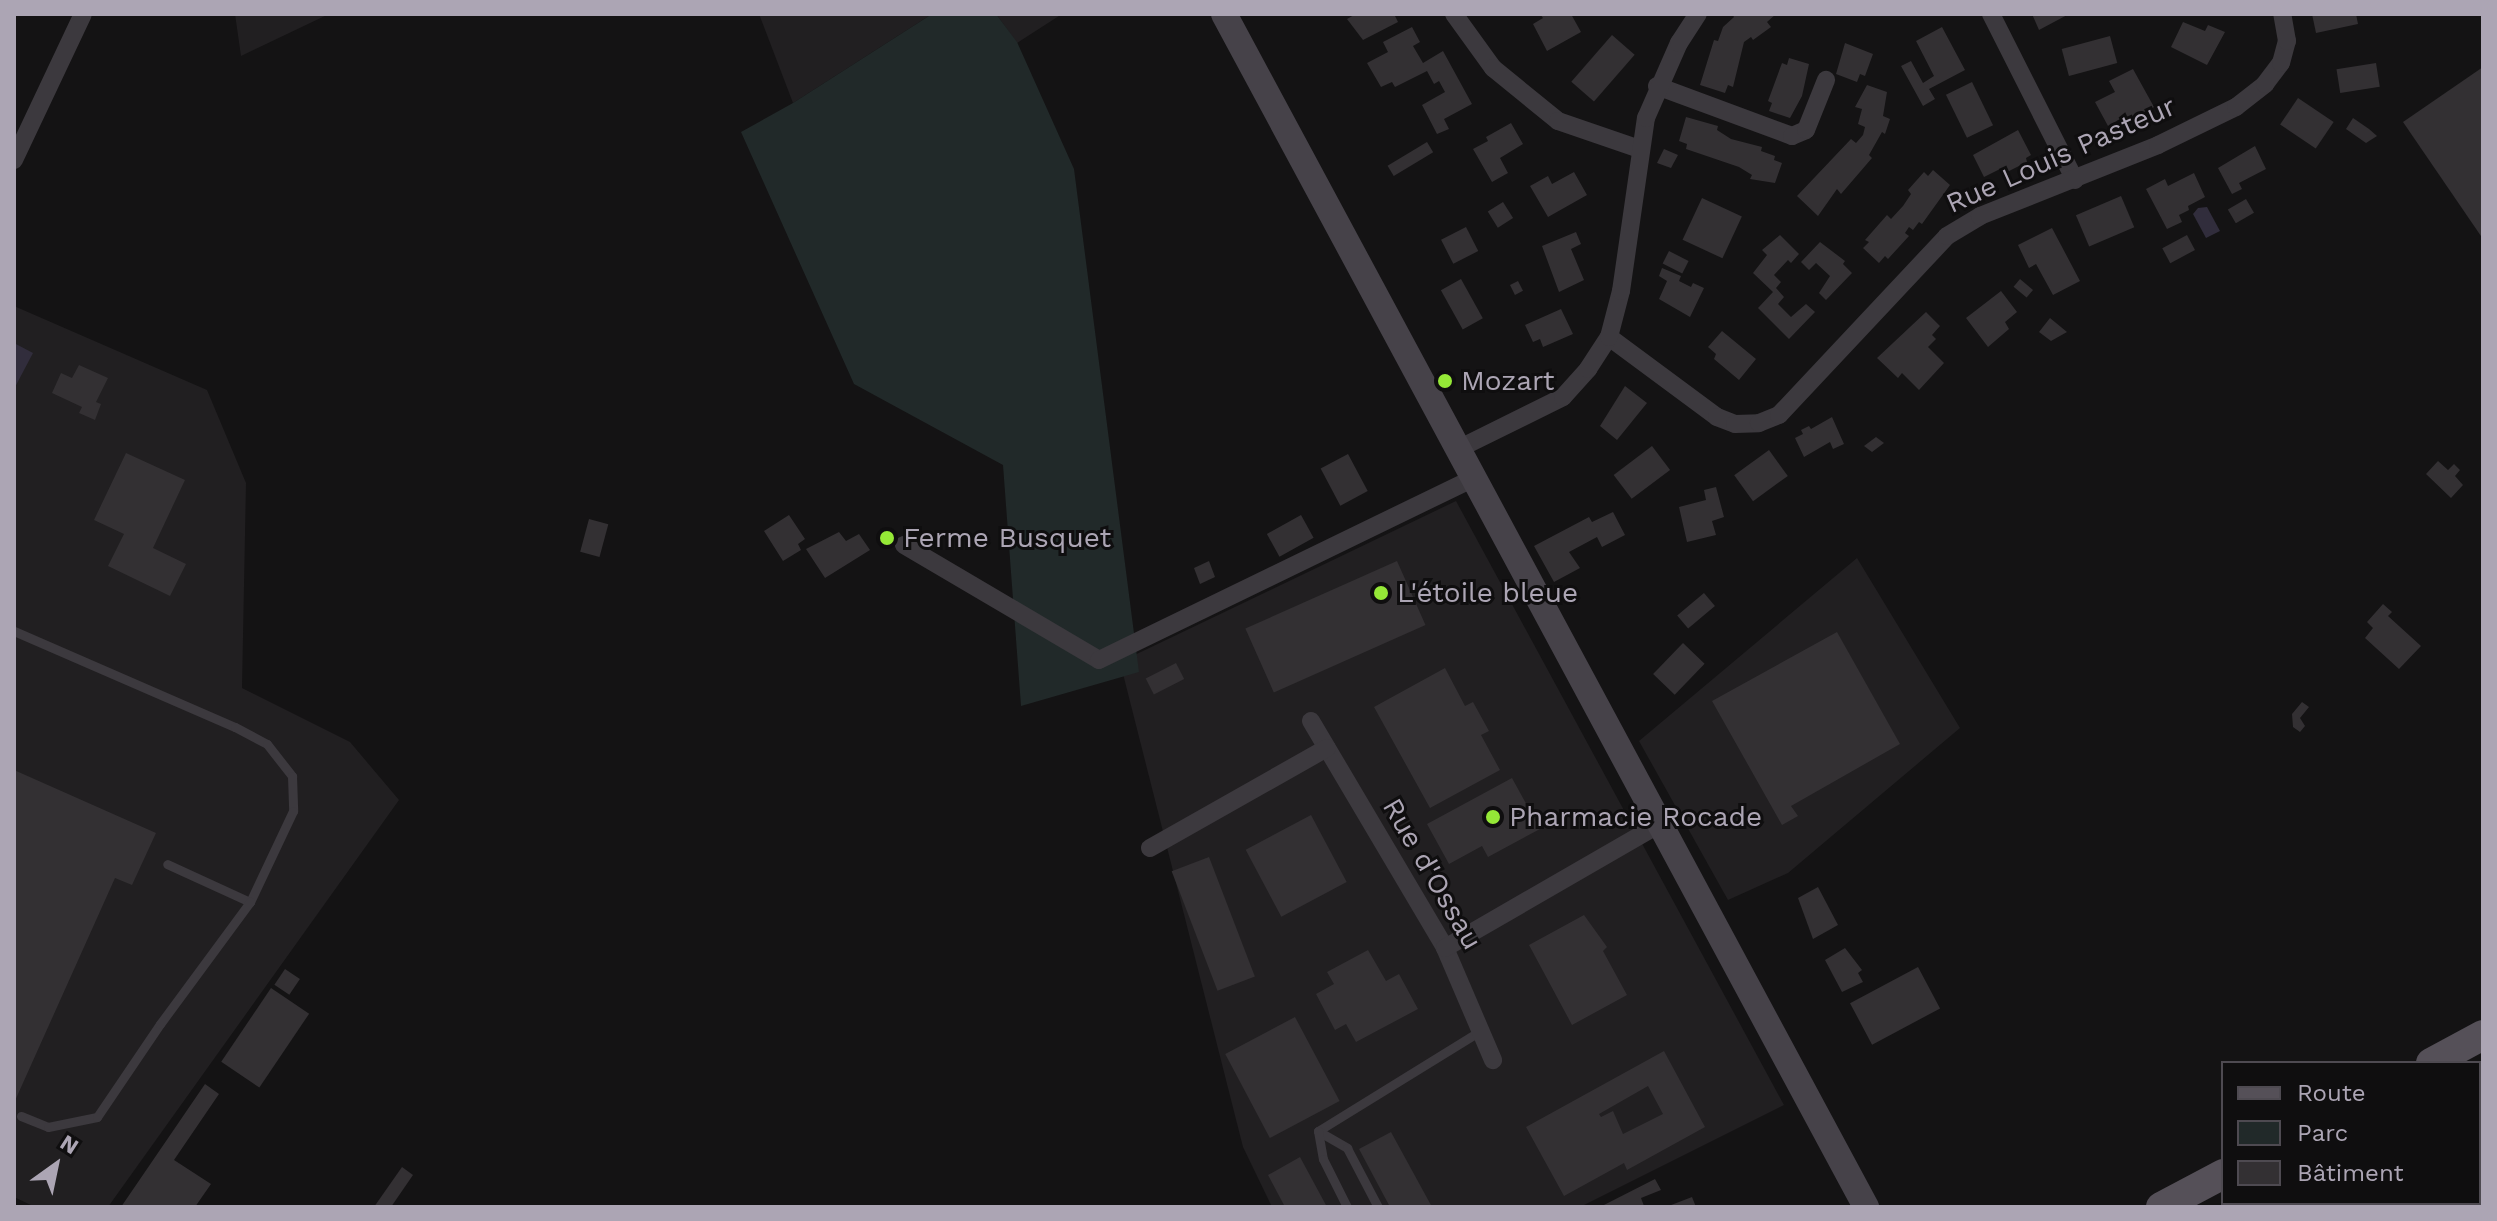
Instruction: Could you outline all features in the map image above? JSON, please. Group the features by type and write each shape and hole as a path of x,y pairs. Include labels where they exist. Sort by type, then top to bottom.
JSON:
{"main road":[{"path":"1224,14 1866,1207"},
{"path":"2435,1061 2483,1035"},
{"path":"2161,1207 2221,1175"}],"street":[{"path":"14,160 83,14"},
{"path":"1454,14 1493,68 1558,121 1640,149"},
{"path":"1458,449 1563,397 1588,369 1609,337 1621,291 1640,149 1657,86 1698,14"},
{"path":"1991,14 2075,180"},
{"name":"Rue Louis Pasteur","path":"1609,337 1717,417 1735,424 1759,423 1779,415 1947,236 1980,216 2075,180 2236,107 2265,84 2281,63 2287,41 2282,14"},
{"path":"1657,86 1792,136 1806,130 1826,80"},
{"path":"904,545 1099,660 1473,478"},
{"name":"Rue d'Ossau","path":"1311,721 1445,948 1483,1029 1493,1060"},
{"path":"1150,848 1327,748"},
{"path":"1445,948 1660,824"}],"lane":[{"path":"14,631 267,744 292,776 293,811 250,902 160,1024 97,1117 48,1127 21,1116"},
{"path":"167,864 250,902"},
{"path":"1318,1131 1483,1029"},
{"path":"1318,1131 1323,1159 1347,1207"},
{"path":"1318,1131 1347,1148 1378,1207"}],"shaded area":[{"path":"235,14 329,14 241,56"},
{"path":"759,14 932,14 793,103"},
{"path":"996,14 1062,14 1017,43"},
{"path":"2207,207 2220,231 2206,238 2193,214 2198,208"},
{"path":"14,306 207,390 246,483 242,688 350,742 399,800 108,1207 35,1207 14,1197"},
{"path":"14,343 33,353 14,389"},
{"path":"1456,501 1784,1105 1580,1207 1272,1207 1243,1147 1120,662"},
{"path":"1857,558 1960,728 1788,873 1728,900 1639,741"}],"green space":[{"path":"932,14 996,14 1017,42 1074,169 1139,672 1021,706 1003,465 854,384 741,132 793,103"}],"building":[{"path":"1356,14 1394,14 1398,22 1363,40 1347,19"},
{"path":"1540,14 1571,14 1581,32 1547,51 1533,24 1543,18"},
{"path":"1732,14 1776,14 1767,22 1771,27 1753,40 1751,37 1744,42 1733,87 1728,85 1725,93 1700,85 1714,40 1718,41 1723,27 1734,17"},
{"path":"2032,14 2069,14 2039,30"},
{"path":"2312,14 2356,14 2358,24 2316,33"},
{"path":"2183,22 2205,31 2208,25 2225,32 2207,65 2171,47"},
{"path":"1412,27 1420,42 1413,46 1423,63 1443,51 1472,104 1444,119 1449,129 1437,134 1422,105 1445,92 1439,81 1434,84 1427,71 1395,87 1392,82 1381,87 1367,63 1388,52 1383,42"},
{"path":"1942,27 1965,70 1929,89 1935,99 1923,106 1901,66 1911,61 1923,83 1934,76 1916,41"},
{"path":"1612,35 1635,55 1594,101 1571,82"},
{"path":"2110,36 2117,63 2069,76 2062,49"},
{"path":"1845,43 1873,54 1865,76 1860,74 1857,82 1836,74"},
{"path":"1789,58 1809,64 1802,96 1790,118 1769,111 1772,103 1768,101 1782,63 1787,65"},
{"path":"2376,63 2380,87 2340,93 2336,69"},
{"path":"2483,67 2483,239 2403,122"},
{"path":"2133,69 2154,107 2128,121 2125,116 2108,126 2095,102 2115,92 2109,81"},
{"path":"1972,82 1993,125 1967,138 1946,95"},
{"path":"1867,85 1887,92 1883,116 1890,119 1885,134 1882,132 1869,155 1872,158 1841,194 1837,189 1818,216 1797,196 1851,139 1856,143 1863,135 1865,127 1858,124 1862,109 1855,107"},
{"path":"2298,98 2334,122 2316,149 2280,125"},
{"path":"1686,117 1718,126 1717,130 1731,139 1762,147 1761,151 1775,156 1774,160 1782,163 1775,183 1750,179 1752,175 1739,167 1686,149 1687,144 1679,141"},
{"path":"2353,118 2377,136 2366,143 2346,129"},
{"path":"1511,123 1523,144 1500,158 1508,173 1492,182 1473,149 1488,141 1486,137"},
{"path":"2018,130 2031,155 2026,158 2027,162 2003,174 2000,169 1984,177 1973,155"},
{"path":"1427,142 1433,152 1394,176 1388,166"},
{"path":"2255,146 2266,169 2239,183 2242,189 2232,194 2218,168"},
{"path":"1664,149 1678,155 1671,168 1657,163"},
{"path":"1933,170 1950,185 1922,224 1919,222 1913,230 1909,227 1905,233 1909,236 1888,259 1885,256 1879,263 1863,248 1869,242 1865,240 1887,215 1891,219 1903,206 1911,194 1908,190 1924,172 1928,176"},
{"path":"1574,172 1587,195 1548,217 1530,186 1548,176 1552,184"},
{"path":"2194,173 2205,197 2179,215 2182,222 2167,229 2146,189 2165,179 2168,186"},
{"path":"2121,196 2134,227 2089,246 2076,215"},
{"path":"1702,198 1742,217 1722,258 1683,240"},
{"path":"2246,199 2254,213 2236,223 2228,210"},
{"path":"1503,202 1513,218 1498,228 1488,212"},
{"path":"1466,227 1478,251 1453,264 1441,240"},
{"path":"2052,228 2080,281 2053,295 2036,264 2029,268 2018,245"},
{"path":"1576,232 1581,244 1571,249 1584,280 1559,292 1542,246"},
{"path":"1780,235 1799,254 1791,263 1788,260 1774,275 1781,282 1776,288 1784,297 1778,304 1791,317 1806,304 1815,312 1789,339 1758,308 1773,292 1753,273 1767,255 1762,250"},
{"path":"2187,235 2195,250 2170,263 2162,248"},
{"path":"1820,242 1845,261 1843,264 1852,273 1826,300 1819,293 1830,276 1816,263 1809,270 1801,262"},
{"path":"1669,251 1689,261 1682,273 1663,263"},
{"path":"1662,268 1681,276 1679,281 1691,287 1693,283 1704,288 1690,317 1659,299 1667,281 1659,276"},
{"path":"1461,279 1483,318 1463,330 1441,290"},
{"path":"2020,279 2033,290 2027,298 2014,287"},
{"path":"1518,281 1523,291 1515,295 1510,285"},
{"path":"2001,291 2017,312 2005,322 2009,329 1988,347 1966,318"},
{"path":"1561,309 1573,334 1543,347 1540,339 1533,342 1525,325"},
{"path":"1926,312 1940,326 1932,335 1936,339 1928,347 1944,363 1919,390 1902,373 1898,378 1877,358"},
{"path":"2050,318 2067,332 2051,341 2039,332"},
{"path":"1722,331 1756,359 1739,380 1714,359 1716,354 1708,347"},
{"path":"79,365 108,378 96,402 101,404 95,420 79,413 82,407 52,393 61,373 72,378"},
{"path":"1625,386 1647,403 1617,440 1600,426"},
{"path":"1832,417 1844,444 1833,449 1830,442 1804,457 1795,438 1803,434 1801,430 1809,426 1811,429"},
{"path":"1876,437 1884,443 1872,452 1864,446"},
{"path":"1652,446 1670,470 1632,499 1614,475"},
{"path":"1769,450 1788,476 1753,501 1734,475"},
{"path":"126,453 185,480 153,548 186,564 170,596 108,566 124,534 94,520"},
{"path":"1348,454 1368,491 1340,506 1321,469"},
{"path":"2438,461 2448,470 2454,464 2460,470 2455,476 2463,485 2451,498 2426,474"},
{"path":"1716,487 1724,517 1712,521 1716,535 1687,542 1679,507 1706,500 1704,490"},
{"path":"1613,512 1625,535 1602,547 1597,537 1569,552 1580,568 1554,582 1534,546 1589,517 1592,522"},
{"path":"789,515 805,539 798,544 801,550 783,561 764,531"},
{"path":"1301,515 1314,538 1279,557 1267,534"},
{"path":"589,519 608,524 600,557 580,552"},
{"path":"839,532 846,541 859,534 870,550 825,578 806,549"},
{"path":"1209,561 1215,577 1200,584 1194,568"},
{"path":"1397,561 1425,625 1274,692 1245,629"},
{"path":"1704,593 1715,606 1688,629 1677,615"},
{"path":"2383,604 2392,612 2388,616 2421,646 2399,669 2365,638 2373,628 2367,622"},
{"path":"1837,632 1900,744 1791,806 1798,816 1782,825 1712,701"},
{"path":"1683,643 1705,664 1675,695 1653,674"},
{"path":"1176,663 1184,679 1154,694 1146,678"},
{"path":"1445,668 1465,706 1473,702 1489,731 1481,735 1500,770 1430,808 1374,707"},
{"path":"2302,702 2309,707 2300,718 2305,726 2300,732 2293,727 2292,714"},
{"path":"14,770 156,833 132,885 115,878 14,1103"},
{"path":"1512,778 1540,829 1488,857 1482,846 1449,864 1427,824"},
{"path":"1311,815 1347,882 1281,917 1246,850"},
{"path":"1209,857 1255,976 1218,991 1172,871"},
{"path":"1818,887 1838,925 1813,939 1798,898"},
{"path":"1584,915 1607,947 1603,951 1627,995 1572,1025 1529,945"},
{"path":"1845,948 1862,970 1858,973 1863,982 1842,992 1825,960"},
{"path":"1368,950 1386,981 1399,974 1418,1009 1356,1042 1346,1024 1335,1030 1316,994 1334,984 1327,972"},
{"path":"1918,967 1940,1008 1872,1045 1850,1003"},
{"path":"285,969 300,979 289,995 274,985"},
{"path":"271,988 309,1014 259,1088 221,1062"},
{"path":"1295,1017 1340,1101 1270,1138 1225,1054"},
{"path":"1664,1051 1705,1127 1627,1170 1624,1163 1564,1196 1526,1127","holes":["1648,1086 1663,1114 1623,1134 1613,1111 1601,1117 1599,1114"]},
{"path":"205,1084 219,1094 174,1160 211,1184 195,1207 121,1207"},
{"path":"1391,1132 1432,1207 1390,1207 1359,1149"},
{"path":"1300,1157 1327,1207 1285,1207 1268,1175"},
{"path":"402,1167 413,1175 391,1207 374,1207"},
{"path":"1655,1179 1661,1190 1641,1198 1644,1206 1600,1207"},
{"path":"1692,1197 1696,1207 1666,1207"}],"place":[{"name":"Mozart","path":"1445,381"},
{"name":"Ferme Busquet","path":"887,538"},
{"name":"L'étoile bleue","path":"1381,593"},
{"name":"Pharmacie Rocade","path":"1493,817"}]}
